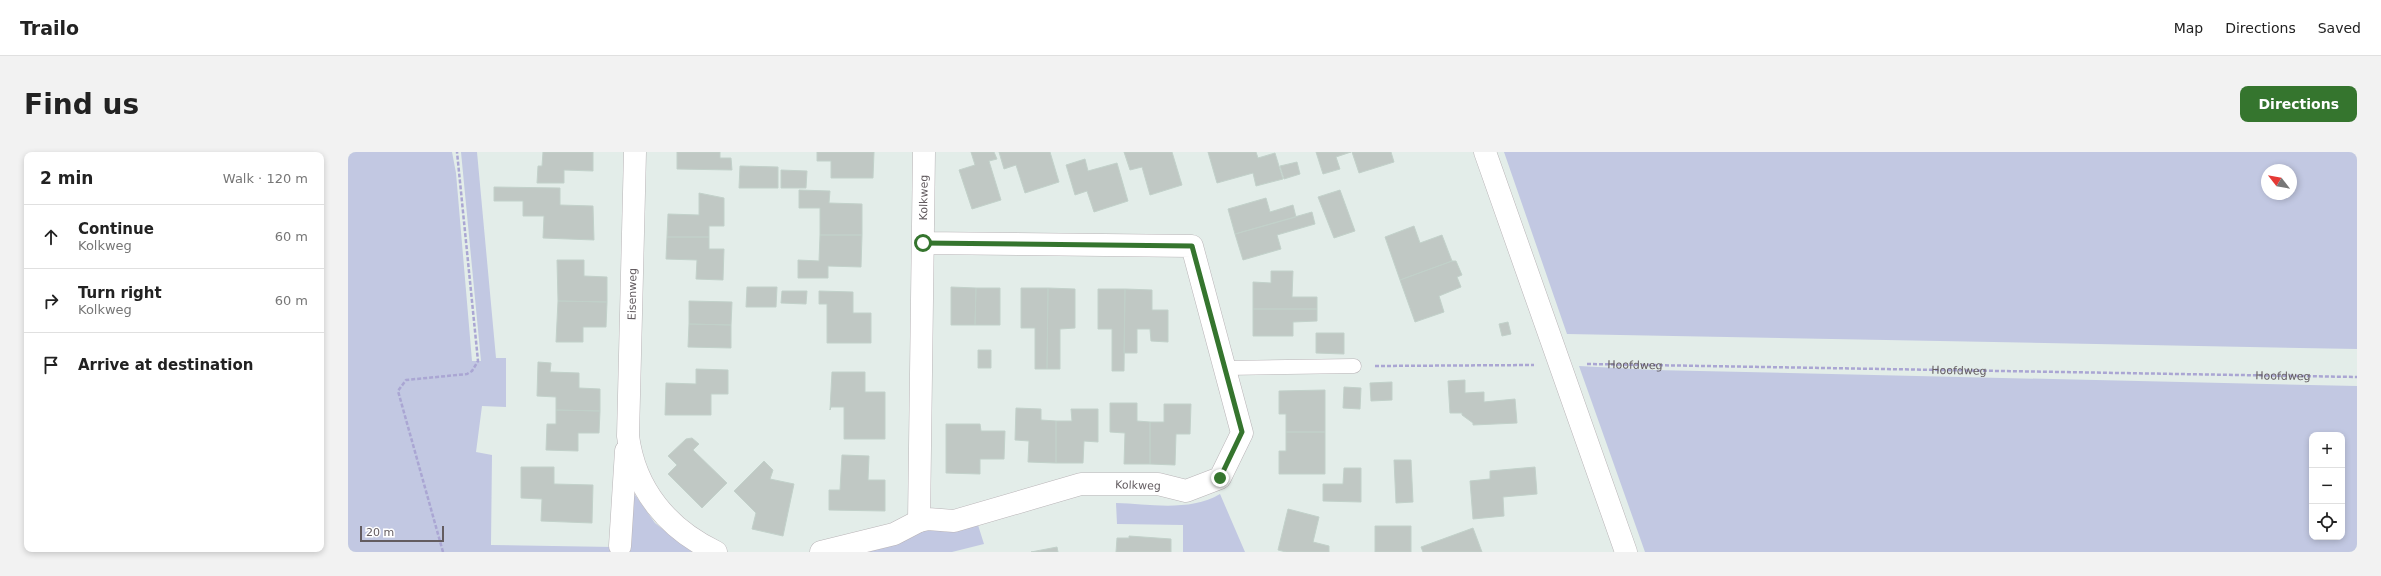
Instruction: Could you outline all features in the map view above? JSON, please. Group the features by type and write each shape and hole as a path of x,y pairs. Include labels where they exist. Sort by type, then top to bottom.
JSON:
{"street":[{"name":"Eisenweg","path":"620,546 623,473 628,436 635,152"},
{"name":"Kolkweg","path":"923,243 1192,246 1242,432 1220,478 1186,491 1158,484 1081,484 954,521 928,519 919,521 924,152"},
{"path":"1485,152 1626,552"},
{"name":"Eisenweg","path":"628,436 635,469 653,503 679,530 697,543 716,552"},
{"path":"821,552 894,534 919,521"}],"lane":[{"path":"1226,368 1354,366"}],"path":[{"path":"443,552 398,391 406,380 467,374 472,371 478,361 457,152"},
{"name":"Hoofdweg","path":"1354,366 1535,365 1560,363 2357,377"}],"shaded area":[{"path":"348,152 452,152 456,173 472,361 481,361 461,152 477,152 496,358 506,358 506,407 482,406 476,452 492,455 491,545 613,547 633,492 655,523 692,552 348,552"},
{"path":"1504,152 2357,152 2357,349 1567,334"},
{"path":"1579,366 1654,370 2357,386 2357,552 1645,552"},
{"path":"1220,494 1245,552 1183,552 1183,525 1117,524 1116,503 1169,506 1183,505 1208,500"},
{"path":"978,525 984,544 952,552 867,552 899,544 919,531 933,529 947,532"}],"building":[{"path":"543,152 593,152 593,171 564,170 564,183 537,183 538,166 542,166"},
{"path":"677,152 720,152 720,158 731,158 732,170 677,169"},
{"path":"817,152 874,152 873,178 831,178 831,161 817,161"},
{"path":"971,152 994,152 997,159 989,161 1001,200 972,209 959,170 975,165"},
{"path":"999,152 1050,152 1059,182 1025,193 1016,165 1004,169"},
{"path":"1124,152 1172,152 1182,185 1150,195 1142,167 1130,170"},
{"path":"1208,152 1256,152 1258,158 1275,153 1283,179 1256,186 1253,173 1217,183"},
{"path":"1316,152 1351,152 1336,157 1340,169 1323,174"},
{"path":"1352,152 1391,152 1394,162 1359,173"},
{"path":"1085,159 1088,171 1117,163 1128,201 1094,212 1087,191 1075,195 1066,165"},
{"path":"1297,162 1300,174 1284,179 1280,166"},
{"path":"740,166 778,167 778,188 739,188"},
{"path":"781,170 807,171 806,188 781,188"},
{"path":"494,187 560,188 560,205 593,206 594,240 543,238 544,216 523,216 523,201 494,201"},
{"path":"799,190 830,191 829,203 862,204 862,235 820,235 820,208 799,208"},
{"path":"1340,190 1355,231 1334,238 1318,197"},
{"path":"699,193 724,198 724,226 709,226 709,237 667,237 668,214 699,215"},
{"path":"1266,198 1270,212 1293,205 1296,217 1235,234 1228,209"},
{"path":"1312,212 1315,224 1277,235 1281,249 1243,260 1235,234"},
{"path":"1414,226 1420,243 1442,235 1452,261 1400,280 1385,237"},
{"path":"820,235 862,235 861,267 828,266 828,278 798,278 798,260 819,261"},
{"path":"667,237 709,237 709,249 724,249 723,280 696,279 697,260 666,259"},
{"path":"557,260 584,260 584,276 607,277 607,302 558,301"},
{"path":"1452,261 1456,261 1462,275 1457,277 1461,287 1439,296 1444,312 1415,322 1400,280"},
{"path":"1271,271 1293,271 1292,297 1317,297 1317,309 1253,309 1253,282 1271,283"},
{"path":"747,287 777,287 776,307 746,307"},
{"path":"951,287 976,288 975,325 951,325"},
{"path":"976,288 1000,288 1000,325 975,325"},
{"path":"1021,288 1048,288 1047,369 1035,369 1035,328 1021,328"},
{"path":"1048,288 1075,289 1075,328 1060,329 1060,369 1047,369"},
{"path":"1098,289 1125,289 1124,371 1112,371 1112,329 1098,329"},
{"path":"1125,289 1152,290 1152,310 1168,310 1168,342 1151,341 1150,329 1137,329 1137,353 1124,353"},
{"path":"782,291 807,291 806,304 781,303"},
{"path":"819,291 853,292 853,313 871,313 871,343 827,343 827,304 819,304"},
{"path":"558,301 607,302 606,327 583,327 583,342 556,342"},
{"path":"689,301 732,302 731,325 689,324"},
{"path":"1253,309 1317,309 1317,321 1293,322 1293,336 1253,336"},
{"path":"1508,322 1511,334 1502,336 1499,324"},
{"path":"689,324 731,325 731,348 688,347"},
{"path":"1316,333 1344,333 1344,354 1316,353"},
{"path":"978,350 991,350 991,368 978,368"},
{"path":"538,362 551,363 550,372 579,373 579,388 600,389 600,411 556,410 556,397 537,396"},
{"path":"696,369 728,370 728,394 711,394 711,415 665,415 666,383 696,384"},
{"path":"832,372 865,372 865,392 885,392 885,439 844,439 844,407 831,407 830,410"},
{"path":"1465,380 1465,393 1484,392 1484,402 1515,399 1517,423 1473,425 1473,423 1462,415 1462,413 1450,413 1448,381"},
{"path":"1392,382 1392,400 1371,401 1370,383"},
{"path":"1344,387 1361,388 1360,409 1343,408"},
{"path":"1325,390 1325,432 1286,432 1286,414 1279,414 1279,391"},
{"path":"1110,403 1137,403 1137,421 1150,422 1150,464 1124,464 1125,433 1110,432"},
{"path":"1164,404 1191,404 1190,434 1176,434 1175,465 1150,464 1150,422 1164,422"},
{"path":"1016,408 1041,409 1041,420 1056,421 1056,463 1028,462 1029,441 1015,440"},
{"path":"1071,409 1098,409 1098,442 1084,441 1083,463 1056,463 1056,421 1072,421"},
{"path":"556,410 600,411 599,433 578,433 578,451 546,450 547,424 556,424"},
{"path":"946,424 980,424 981,431 1005,431 1004,459 980,459 980,474 946,473"},
{"path":"1286,432 1325,432 1325,474 1279,474 1279,451 1286,451"},
{"path":"692,438 699,444 693,450 727,483 702,508 668,474 677,465 668,456 686,439"},
{"path":"842,455 869,456 868,480 885,480 885,511 829,510 829,490 840,490"},
{"path":"1394,460 1411,460 1413,502 1396,503"},
{"path":"764,461 773,470 770,479 794,484 783,536 752,529 756,513 734,491"},
{"path":"521,467 554,467 554,484 593,485 592,523 541,521 542,499 521,498"},
{"path":"1535,467 1537,494 1503,497 1504,516 1473,519 1470,481 1490,479 1490,471"},
{"path":"1344,468 1361,468 1361,502 1323,501 1323,484 1343,484"},
{"path":"1288,509 1319,517 1313,542 1329,546 1329,552 1286,552 1278,550"},
{"path":"1375,526 1411,526 1411,552 1375,552"},
{"path":"1473,528 1482,552 1423,552 1421,547"},
{"path":"1129,536 1171,539 1171,552 1116,552 1117,538 1129,538"},
{"path":"1057,547 1058,552 1031,552"}],"route":[{"path":"923,243 1192,246 1242,432 1220,478"}]}
